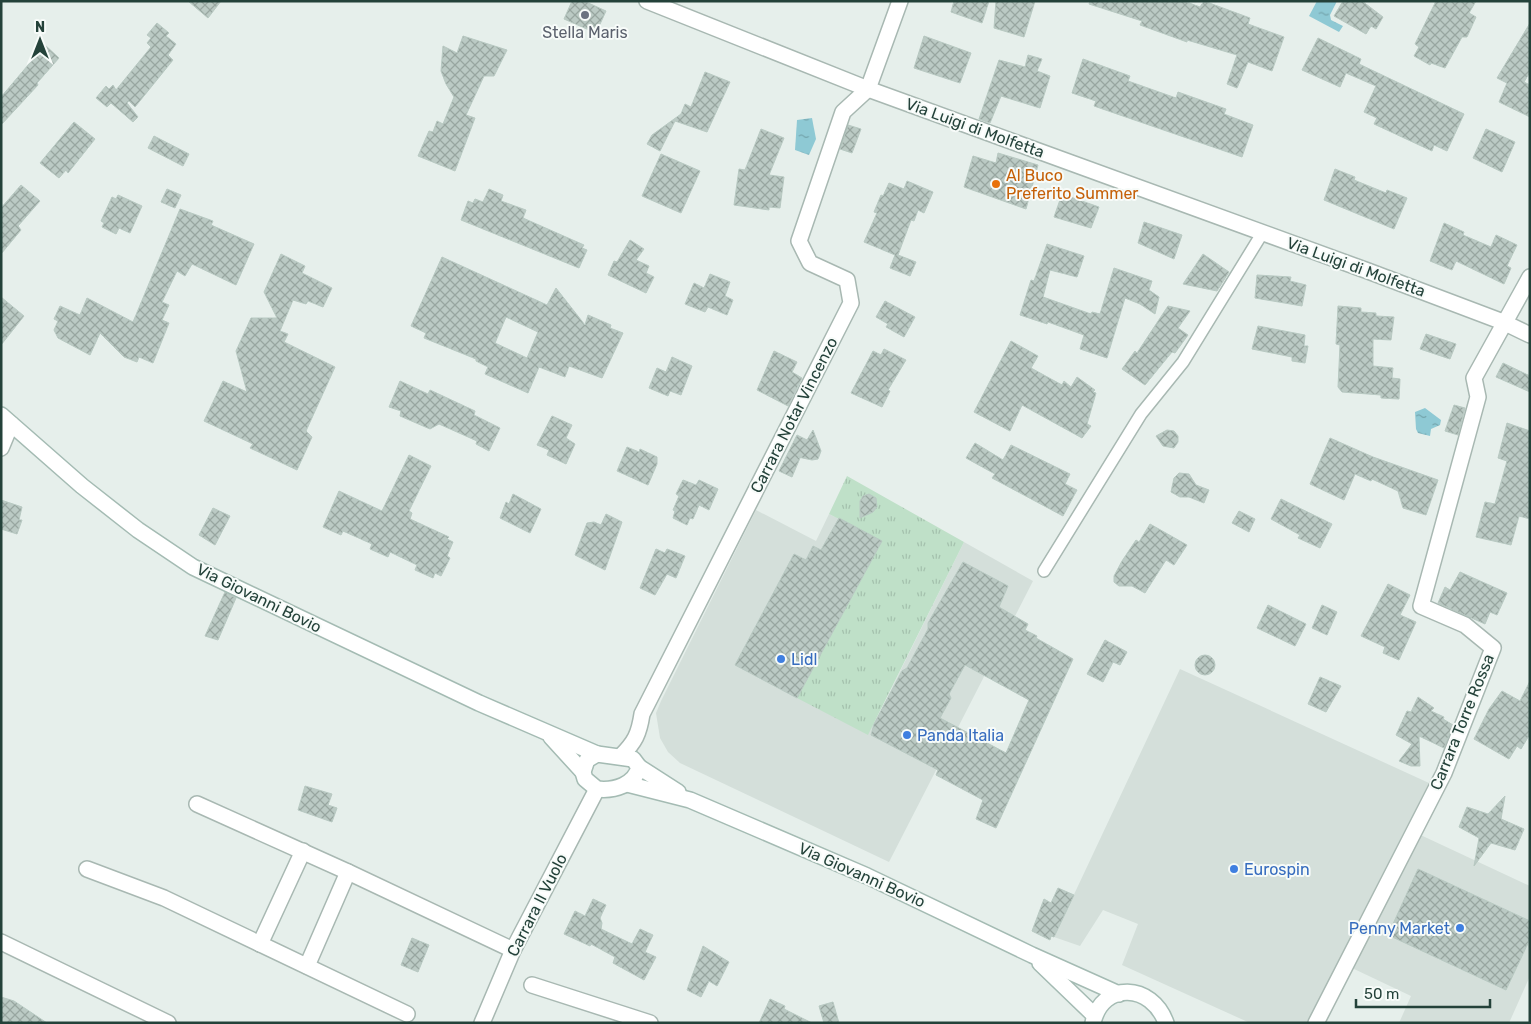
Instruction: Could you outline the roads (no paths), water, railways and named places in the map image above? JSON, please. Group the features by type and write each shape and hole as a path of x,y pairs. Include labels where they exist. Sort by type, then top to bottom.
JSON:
{"street":[{"name":"Via Luigi di Molfetta","path":"646,1 868,89 1263,232 1503,322 1530,335"},
{"path":"868,89 900,1"},
{"name":"Carrara Notar Vincenzo","path":"622,756 636,742 642,714 851,303 847,280 810,263 799,241 843,112 868,89"},
{"name":"Carrara Torre Rossa","path":"1316,1023 1444,773 1493,648 1465,625 1421,606 1478,398 1474,378 1503,322 1530,276"},
{"path":"1,448 6,420"},
{"name":"Via Giovanni Bovio","path":"6,420 82,486 138,530 193,567 597,754"},
{"path":"546,732 583,772 586,779 597,789 614,788 627,784 636,777 639,767"},
{"path":"583,772 587,760 597,754 622,756 633,759 639,767 690,800"},
{"path":"627,784 690,800"},
{"name":"Carrara Il Vuolo","path":"482,1023 513,950 597,789"},
{"name":"Via Giovanni Bovio","path":"690,800 867,876 1032,955 1119,994"},
{"path":"197,804 303,851 513,950"},
{"path":"260,944 303,851"},
{"path":"87,869 164,898 407,1014"},
{"path":"306,966 348,872"},
{"path":"1,942 168,1023"},
{"name":"Via Giovanni Bovio","path":"1032,955 1094,1019 1104,1002 1119,994 1131,992 1144,995 1154,1002 1162,1012 1166,1023"},
{"path":"532,985 645,1022"}],"lane":[{"path":"1044,571 1141,414 1184,362 1263,232"}],"water":[{"path":"1317,1 1337,1 1330,15 1331,20 1343,26 1339,32 1309,16"},
{"path":"812,118 816,139 809,155 795,150 797,120"},
{"path":"1425,408 1441,420 1440,425 1431,429 1430,436 1418,433 1416,429 1415,412"}],"place":[{"name":"Stella Maris","path":"585,15"},
{"name":"Al Buco Preferito Summer","path":"996,184"},
{"name":"Lidl","path":"781,659"},
{"name":"Panda Italia","path":"907,735"},
{"name":"Eurospin","path":"1234,869"},
{"name":"Penny Market","path":"1460,928"}]}
